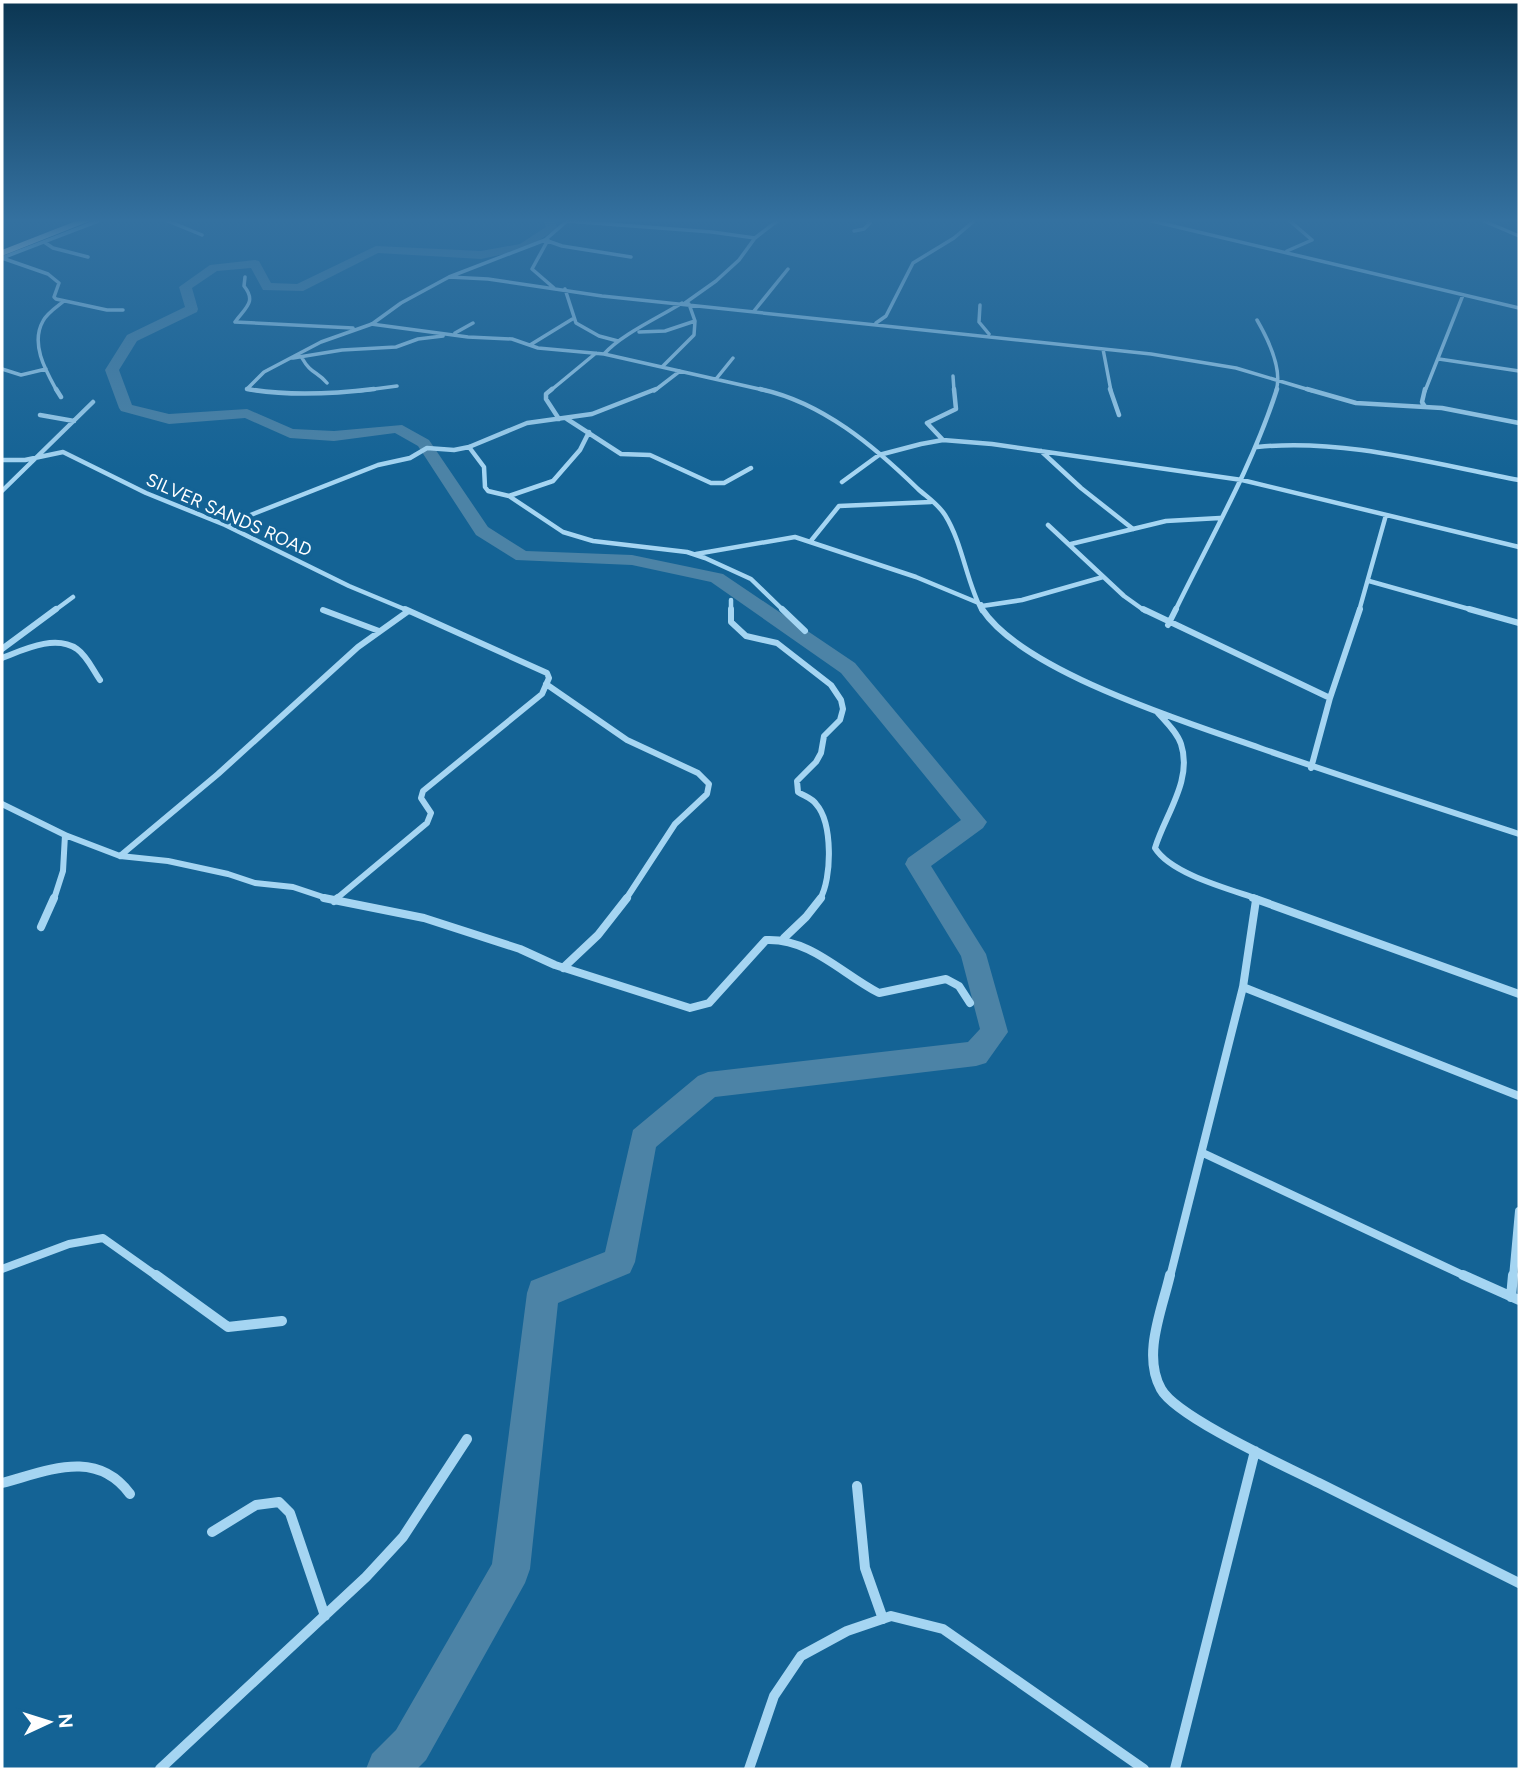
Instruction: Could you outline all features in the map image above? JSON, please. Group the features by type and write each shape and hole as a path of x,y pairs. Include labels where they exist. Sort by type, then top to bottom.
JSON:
{"street":[{"path":"61,304 42,324 40,361 61,397"},
{"path":"77,304 107,310 123,310"},
{"path":"248,304 234,322 360,329"},
{"path":"397,386 347,392 248,391 264,372 321,342 371,324 400,304"},
{"path":"569,304 573,318 587,331 618,341"},
{"path":"604,354 618,341 685,304"},
{"path":"662,367 694,335 695,321 686,304"},
{"path":"691,304 1215,364 1356,403 1460,411 1519,424"},
{"path":"754,311 760,304"},
{"path":"869,323 882,321 891,304"},
{"path":"1425,407 1423,394 1459,304"},
{"path":"979,305 979,324 983,331 998,337"},
{"path":"528,345 544,339 551,331 573,318"},
{"path":"1168,625 1220,518 1242,480 1279,381 1268,339 1257,320"},
{"path":"636,332 665,331 695,321"},
{"path":"290,358 342,350 390,348 422,338 453,334 473,323"},
{"path":"371,324 505,338 528,345 604,354 793,399 831,421 907,476 946,516 981,605 990,621 1028,649 1069,673 1157,711 1311,768 1519,834"},
{"path":"1103,349 1107,378 1119,415"},
{"path":"559,419 546,399 546,394 596,354"},
{"path":"302,358 309,371 321,376 327,383"},
{"path":"716,379 733,358"},
{"path":"1439,359 1519,371"},
{"path":"2,369 21,375 46,369"},
{"path":"225,525 378,465 410,458 427,448 454,450 469,447 527,423 592,414 653,391 680,371"},
{"path":"943,440 927,423 956,409 953,376"},
{"path":"2,491 93,401"},
{"path":"40,415 74,421"},
{"path":"566,418 621,454 644,453 714,483 730,481 751,468"},
{"path":"509,496 553,481 580,450 589,432"},
{"path":"842,482 879,455 943,440 1041,450 1242,480 1519,547"},
{"path":"1256,447 1276,445 1356,450 1519,480"},
{"path":"469,447 484,467 485,486 488,491 509,496 563,532 623,546 695,554 782,537 810,542 909,574 981,605 1007,604 1103,577"},
{"path":"1041,450 1081,488 1133,529"},
{"name":"SILVER SANDS ROAD","path":"2,460 24,460 63,452 146,493 225,525 407,612 543,670 547,681 626,740 708,780 709,787 704,799 676,822 609,925 589,947 562,968"},
{"path":"810,542 839,506 932,502"},
{"path":"1311,768 1330,698 1369,581 1386,515"},
{"path":"1071,544 1179,520 1220,518"},
{"path":"1048,525 1124,596 1168,625 1330,698"},
{"path":"695,554 751,579 805,631"},
{"path":"1369,581 1519,623"},
{"path":"2,649 73,597"},
{"path":"731,600 731,622 746,636 777,643 831,685 841,700 843,709 840,720 827,729 821,738 818,758 797,780 798,792 818,804 821,812 828,841 827,884 824,893 806,918 784,938"},
{"path":"323,610 379,631"},
{"path":"120,856 218,774 358,647 407,612"},
{"path":"2,658 53,643 62,643 79,650 100,680"},
{"path":"334,901 427,823 430,808 421,795 425,788 542,694 547,681"},
{"path":"1157,711 1181,744 1185,770 1183,785 1158,835 1157,853 1174,866 1256,900 1519,994"},
{"path":"2,804 65,835 120,856 168,861 255,883 293,887 334,901 424,918 520,949 562,968 690,1008 702,1007 766,940 784,938 795,942 878,993 946,979 959,986 970,1003"},
{"path":"41,927 60,882 66,849 65,835"},
{"path":"1256,900 1242,987 1203,1153 1153,1345 1153,1364 1161,1390 1186,1413 1255,1451 1519,1583"},
{"path":"1242,987 1519,1096"},
{"path":"1203,1153 1515,1299 1519,1211"},
{"path":"2,1269 69,1244 103,1238 228,1327 282,1321"},
{"path":"160,1769 366,1577 403,1536 467,1439"},
{"path":"1174,1769 1255,1451"},
{"path":"2,1483 83,1464 108,1470 123,1481 130,1494"},
{"path":"857,1486 865,1568 883,1619"},
{"path":"212,1532 256,1506 279,1502 290,1513 325,1616"},
{"path":"749,1769 774,1696 801,1656 847,1631 891,1616 943,1629 1144,1769"}],"waterway":[{"path":"190,304 192,309 132,338 112,370 126,408 169,419 247,413 290,433 334,436 397,428 424,443 482,531 522,556 632,560 717,578 848,668 975,822 917,864 973,954 994,1032 976,1054 708,1085 643,1140 619,1262 543,1293 511,1569 411,1745 387,1769"}]}
